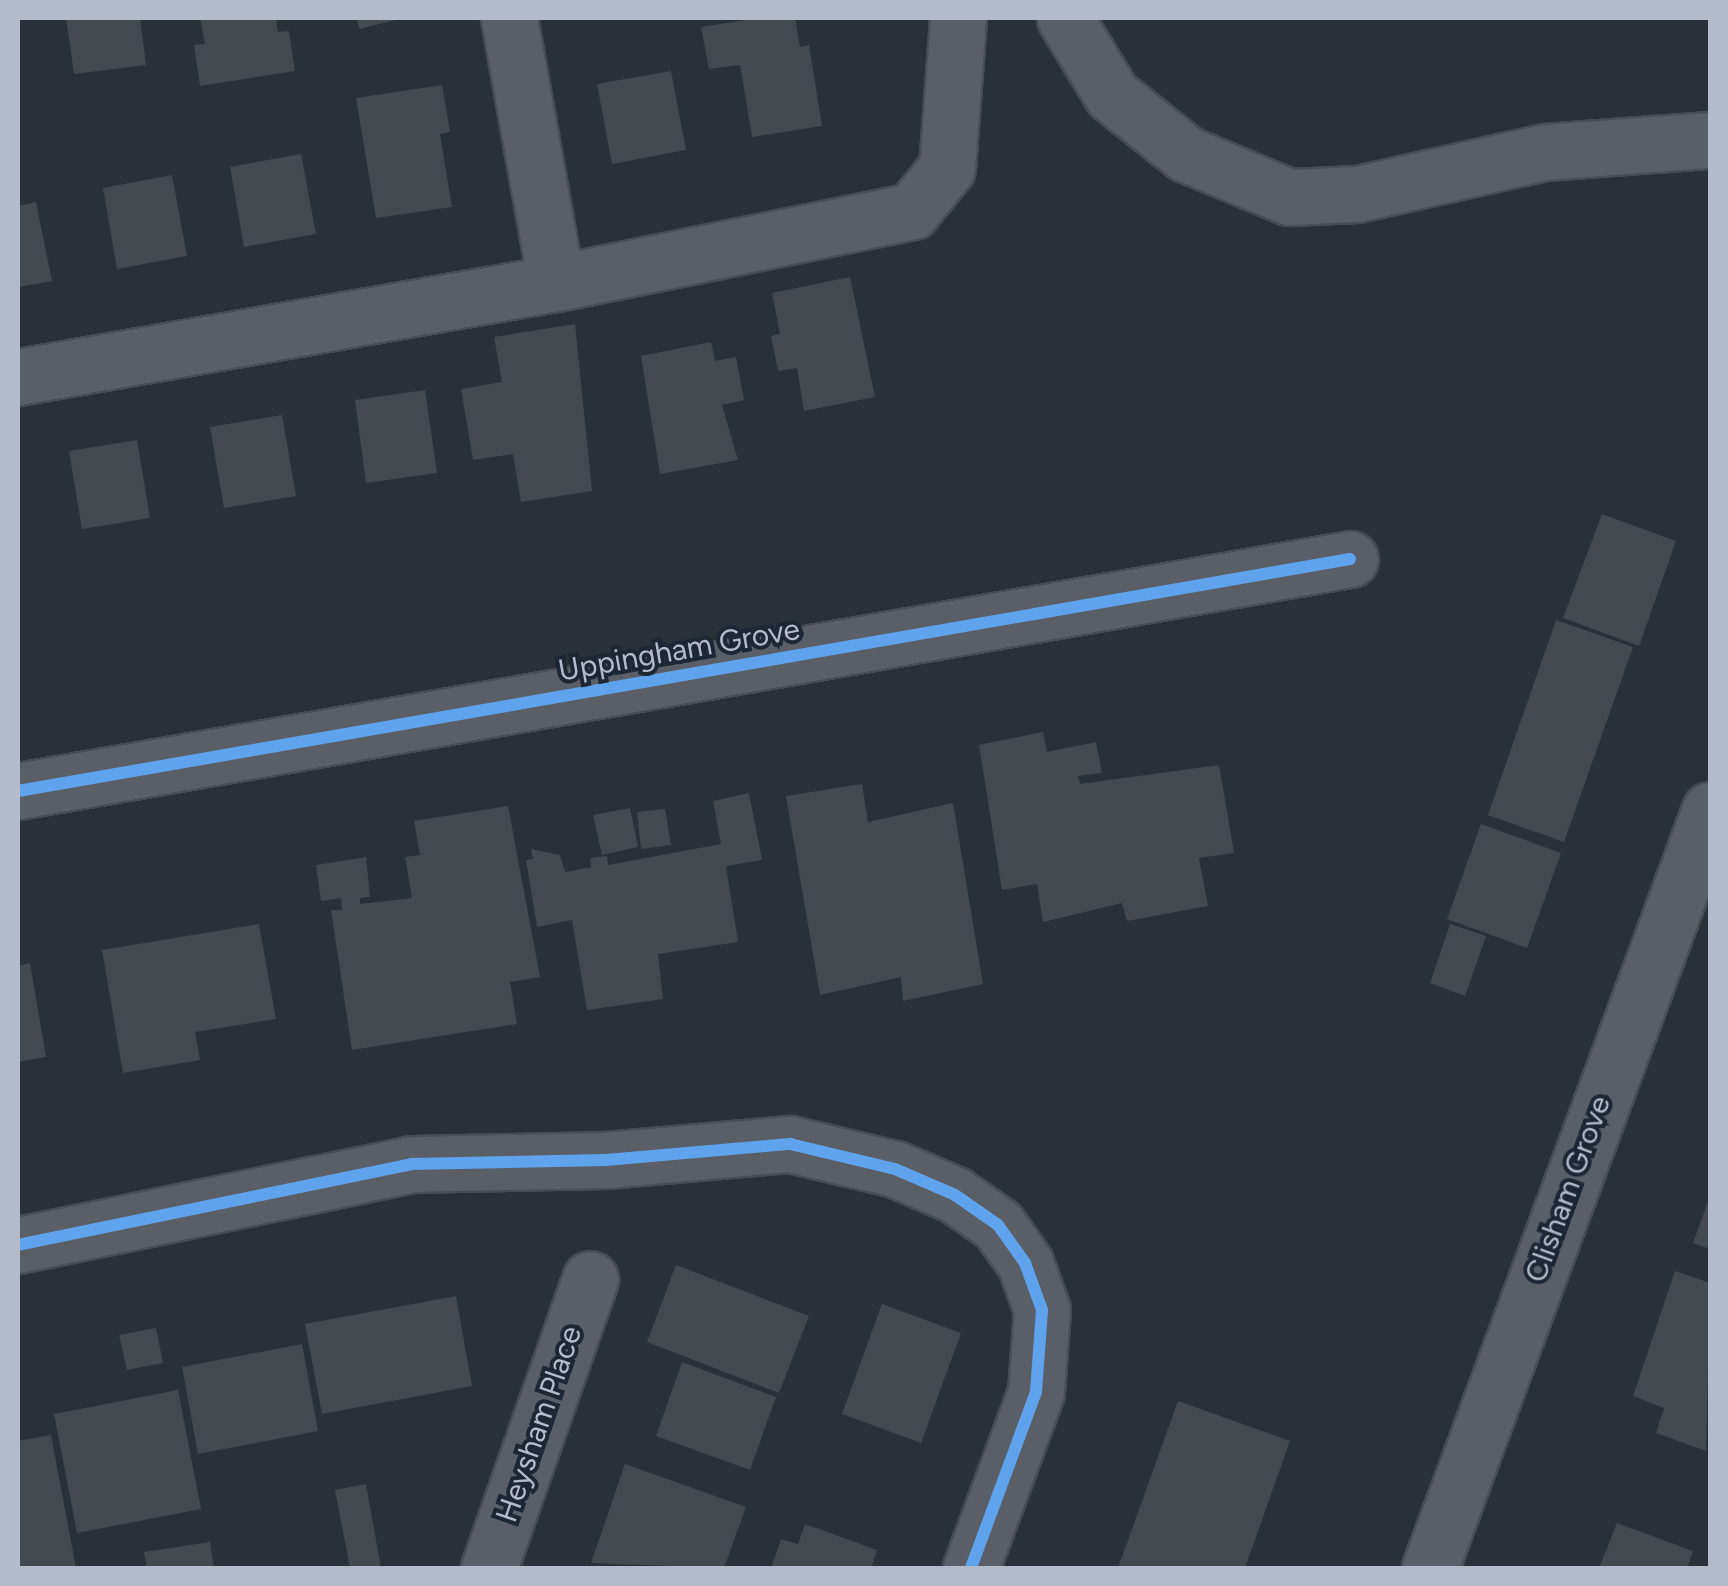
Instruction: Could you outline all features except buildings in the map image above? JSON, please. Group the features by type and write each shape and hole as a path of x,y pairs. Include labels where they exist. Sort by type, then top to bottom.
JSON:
{"street":[{"path":"509,18 556,282"},
{"path":"18,376 556,282 912,211 947,168 958,18"},
{"path":"1065,18 1112,95 1186,154 1290,197 1357,194 1545,152 1710,140"},
{"name":"Uppingham Grove","path":"18,791 1350,559"},
{"name":"Clisham Grove","path":"1430,1568 1710,810"},
{"path":"18,1245 411,1164 606,1160 790,1144 895,1169 954,1195 998,1225 1024,1262 1042,1310 1036,1392 971,1568"},
{"name":"Heysham Place","path":"489,1568 590,1279"}],"cycle path":[{"path":"18,791 1350,559"},
{"path":"18,1245 411,1164 606,1160 790,1144 895,1169 955,1195 998,1225 1025,1263 1042,1310 1036,1392 971,1568"}]}
